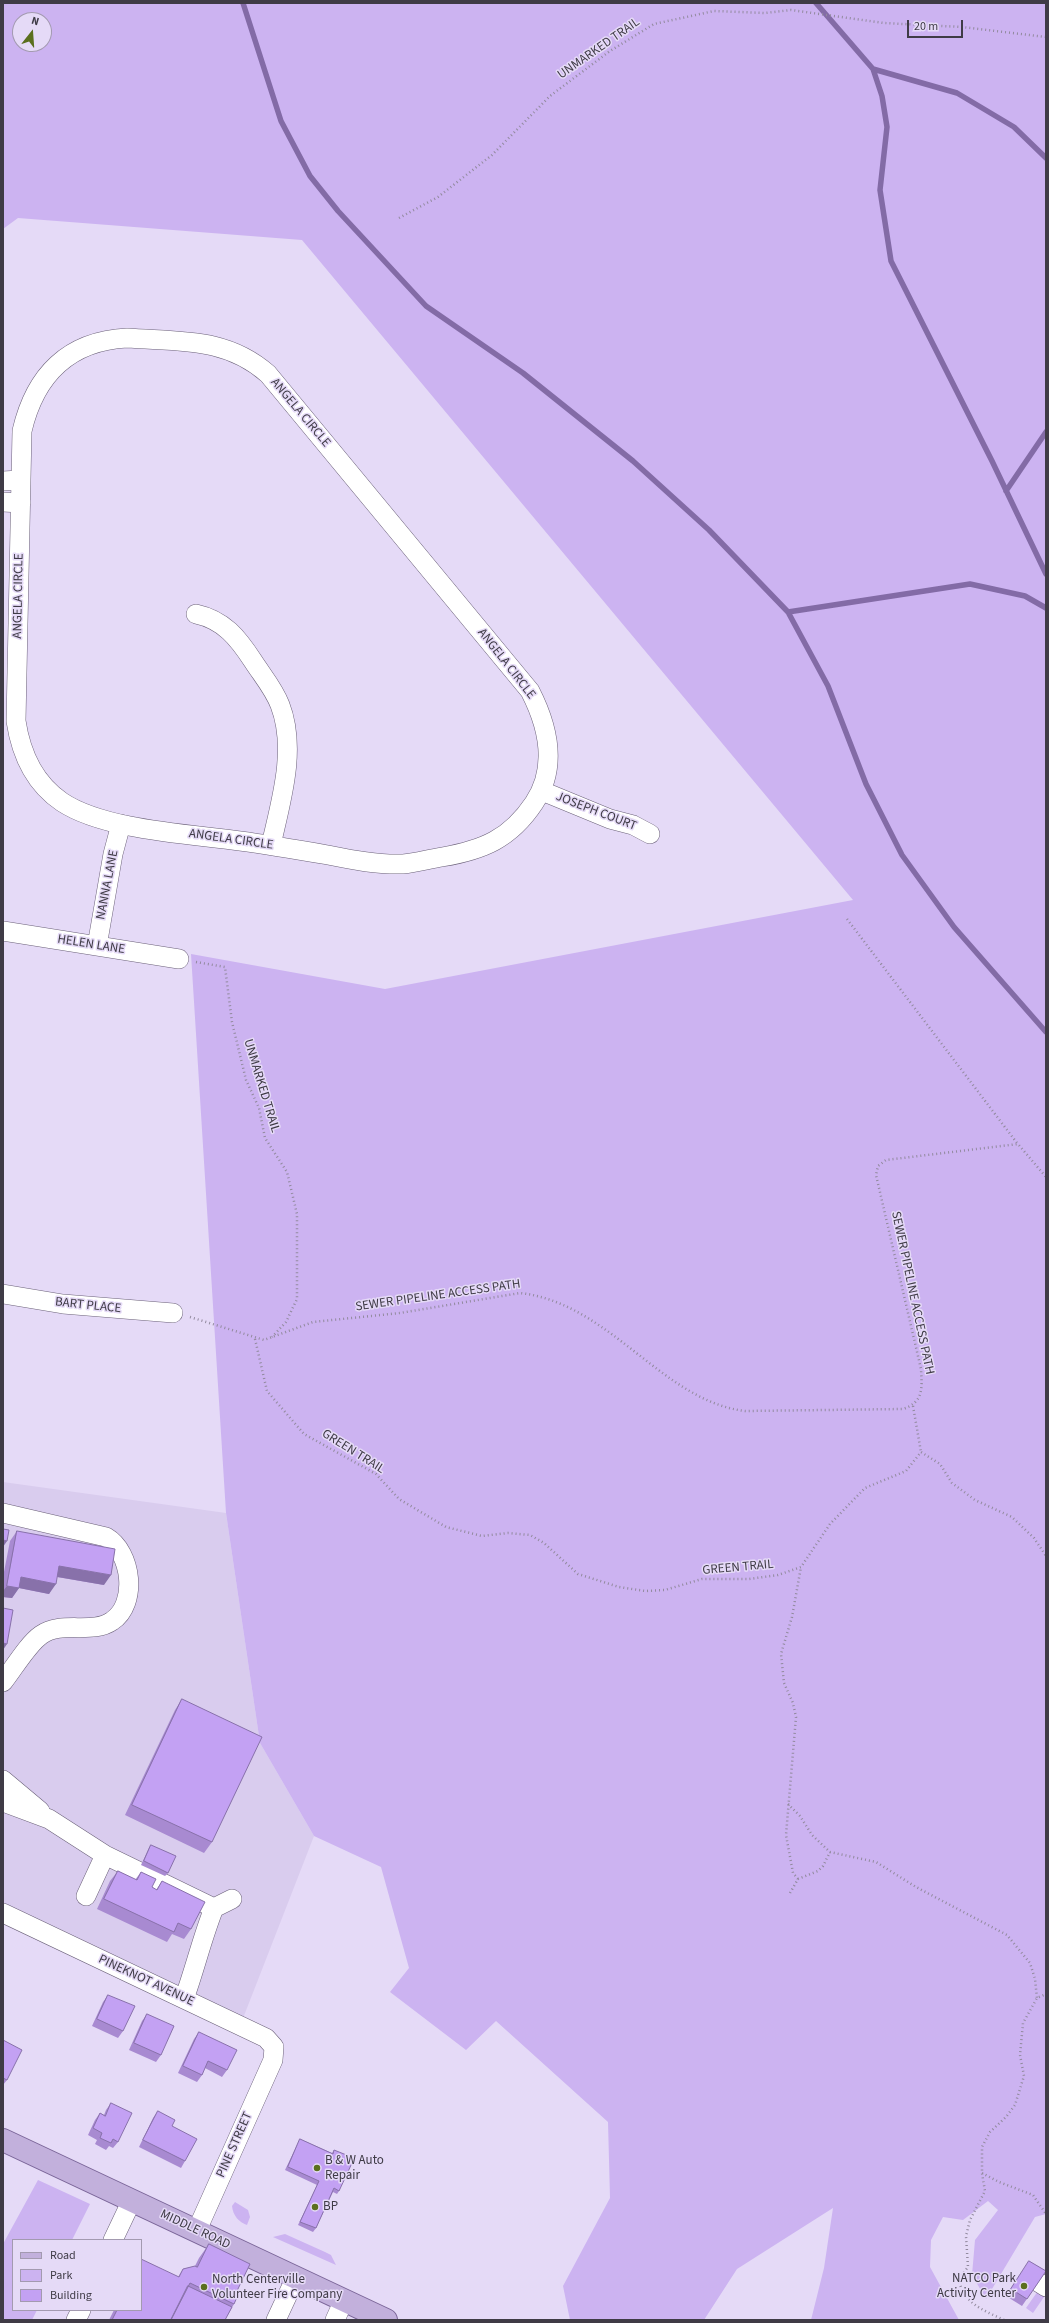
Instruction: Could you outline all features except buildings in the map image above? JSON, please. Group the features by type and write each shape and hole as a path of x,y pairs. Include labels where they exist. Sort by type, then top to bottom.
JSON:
{"main road":[{"name":"MIDDLE ROAD","path":"3,2140 386,2320"}],"street":[{"name":"ANGELA CIRCLE","path":"127,338 204,344 233,350 254,361 268,374 530,691 544,720 548,736 549,754 542,792 516,827 495,841 471,852 404,864 372,863 271,846 121,824 91,817 62,802 38,780 28,764 19,743 16,721 12,503 11,481 27,409 36,389 48,373 64,358 84,347 106,340 127,338"},
{"path":"196,614 211,618 240,642 280,705 287,727 288,750 271,846"},
{"name":"JOSEPH COURT","path":"542,792 610,819 633,825 650,834"},
{"name":"NANNA LANE","path":"97,946 113,854 121,824"},
{"name":"HELEN LANE","path":"3,931 179,959"},
{"name":"BART PLACE","path":"3,1294 64,1304 173,1313"},
{"path":"3,1513 106,1537 118,1546 129,1570 129,1580 123,1608 113,1621 103,1626 66,1627 41,1635 3,1682"},
{"path":"3,1780 48,1819 105,1855 214,1908"},
{"path":"3,1802 48,1819"},
{"path":"86,1896 105,1855"},
{"path":"184,1999 193,1974 201,1940 214,1908 232,1899"},
{"name":"PINEKNOT AVENUE","path":"3,1913 266,2038 274,2047 274,2060"},
{"name":"PINE STREET","path":"197,2230 274,2060"},
{"path":"114,2239 132,2200"},
{"path":"276,2320 296,2277"},
{"path":"335,2320 344,2300"},
{"path":"76,2320 80,2311"}],"path":[{"name":"UNMARKED TRAIL","path":"399,218 438,197 492,155 550,96 610,51 654,24 714,11 765,13 791,10 884,23 962,27 1046,37"},
{"path":"847,919 1018,1144 1046,1177"},
{"name":"UNMARKED TRAIL","path":"179,959 225,967 232,1022 246,1080 258,1108 266,1138 287,1172 297,1214 297,1299 286,1322 270,1339"},
{"name":"SEWER PIPELINE ACCESS PATH","path":"173,1313 210,1322 255,1339 270,1339 312,1322 400,1313 520,1293 554,1300 570,1308 607,1329 688,1390 730,1409 745,1411 903,1409 913,1406 920,1398 921,1369 876,1175 878,1166 886,1160 1018,1144"},
{"name":"GREEN TRAIL","path":"255,1339 267,1391 304,1434 376,1474 399,1498 446,1527 482,1536 508,1533 530,1535 544,1543 578,1574 619,1587 645,1591 665,1590 702,1579 749,1579 778,1575 801,1567"},
{"path":"913,1406 921,1452 940,1464 952,1483 969,1496 1012,1517 1034,1538 1046,1556"},
{"path":"798,1879 793,1873 786,1835 796,1717 794,1703 784,1683 781,1654 792,1617 801,1567 830,1524 865,1488 906,1471 921,1452"},
{"path":"788,1804 800,1816 812,1835 830,1852 876,1862 916,1887 1008,1935 1030,1963 1035,1979 1037,1998 1023,2023 1020,2055 1024,2076 1015,2105 987,2137 982,2147 982,2173 985,2191 970,2220 966,2236 968,2266 959,2279 964,2295 972,2302 1004,2320"},
{"path":"790,1894 798,1879 823,1866 830,1852"},
{"path":"1037,1998 1046,1994"},
{"path":"982,2173 999,2182 1033,2194 1046,2214"}],"shaded area":[{"path":"3,1482 226,1513 260,1743 314,1836 240,2026 3,1912"}],"green space":[{"path":"3,3 1046,3 1046,2214 1035,2217 986,2299 972,2275 975,2240 998,2210 988,2201 963,2220 943,2217 931,2240 930,2267 959,2320 811,2320 824,2268 833,2208 737,2269 704,2320 570,2320 563,2286 610,2198 608,2122 496,2021 466,2050 390,1992 409,1968 381,1867 314,1836 260,1743 226,1513 191,954 385,989 853,900 302,240 18,218 3,229"},
{"path":"38,2180 90,2204 72,2239 12,2239 12,2311 36,2311 32,2320 3,2320 3,2244"},
{"path":"235,2202 248,2210 250,2217 247,2225 235,2216 232,2206"},
{"path":"285,2234 331,2255 336,2265 273,2237"},
{"path":"1040,2288 1046,2294 1033,2313 1026,2308"}],"waterway":[{"path":"243,3 281,121 310,176 338,211 426,306 523,373 633,461 709,530 788,612 828,686 866,784 902,855 954,927 1046,1032"},
{"path":"816,3 873,69 882,96 887,127 880,190 891,261 992,461 1046,574"},
{"path":"873,69 957,93 1014,127 1046,158"},
{"path":"1006,491 1046,432"},
{"path":"788,612 970,584 1025,596 1046,608"}],"place":[{"name":"B & W Auto Repair","path":"317,2168"},
{"name":"BP","path":"315,2207"},
{"name":"NATCO Park Activity Center","path":"1024,2286"},
{"name":"North Centerville Volunteer Fire Company","path":"204,2287"}]}
